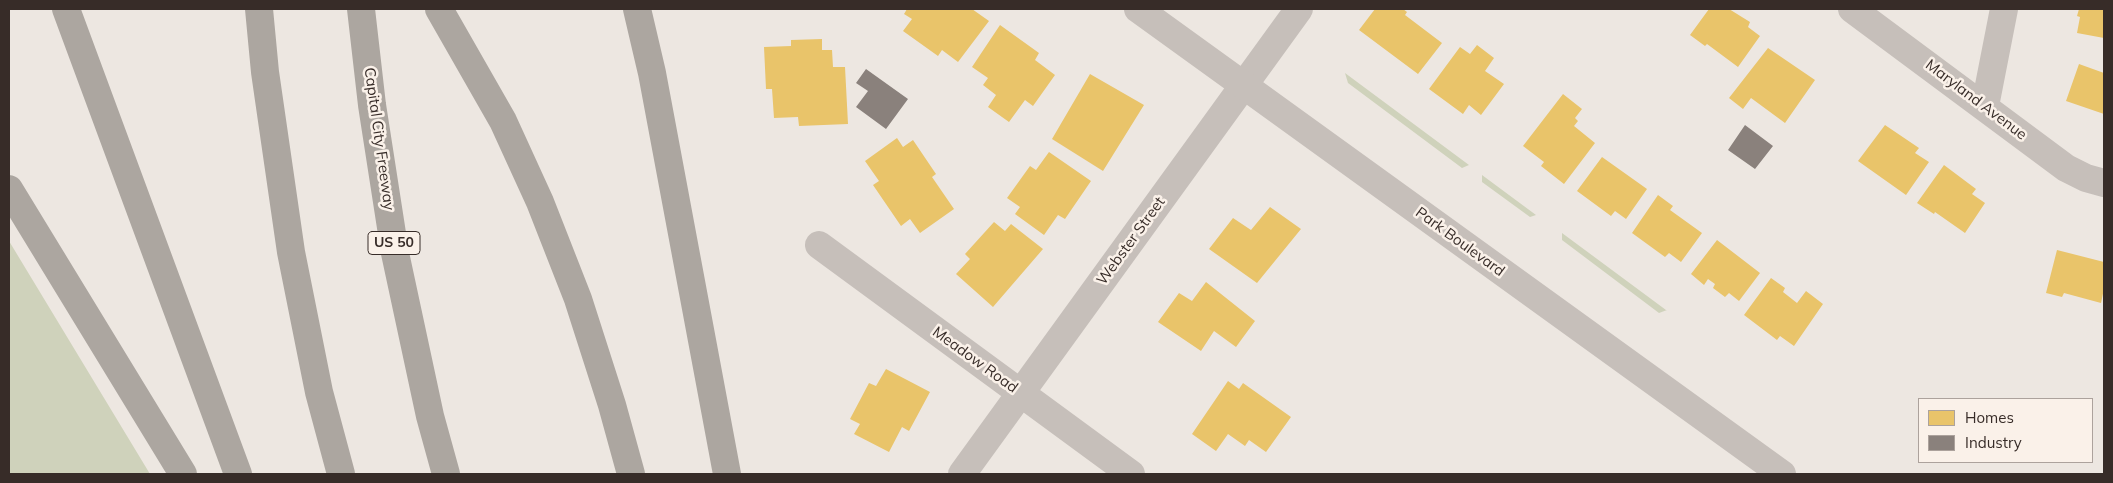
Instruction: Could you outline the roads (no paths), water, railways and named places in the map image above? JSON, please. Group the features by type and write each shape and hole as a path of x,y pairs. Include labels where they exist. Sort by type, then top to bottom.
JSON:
{"highway":[{"path":"66,9 238,474"},
{"path":"259,9 266,81 291,252 320,392 341,474"},
{"name":"Capital City Freeway","path":"361,9 372,105 395,253 430,416 446,474"},
{"path":"440,9 503,121 540,202 578,300 612,405 631,474"},
{"path":"637,9 652,73 727,474"},
{"path":"9,189 183,474"}],"street":[{"name":"Park Boulevard","path":"1138,9 1782,474"},
{"name":"Webster Street","path":"962,474 1299,9"},
{"name":"Maryland Avenue","path":"1852,9 2066,168 2086,178 2104,183"},
{"path":"1985,106 2004,9"},
{"name":"Meadow Road","path":"819,245 1131,474"}]}
